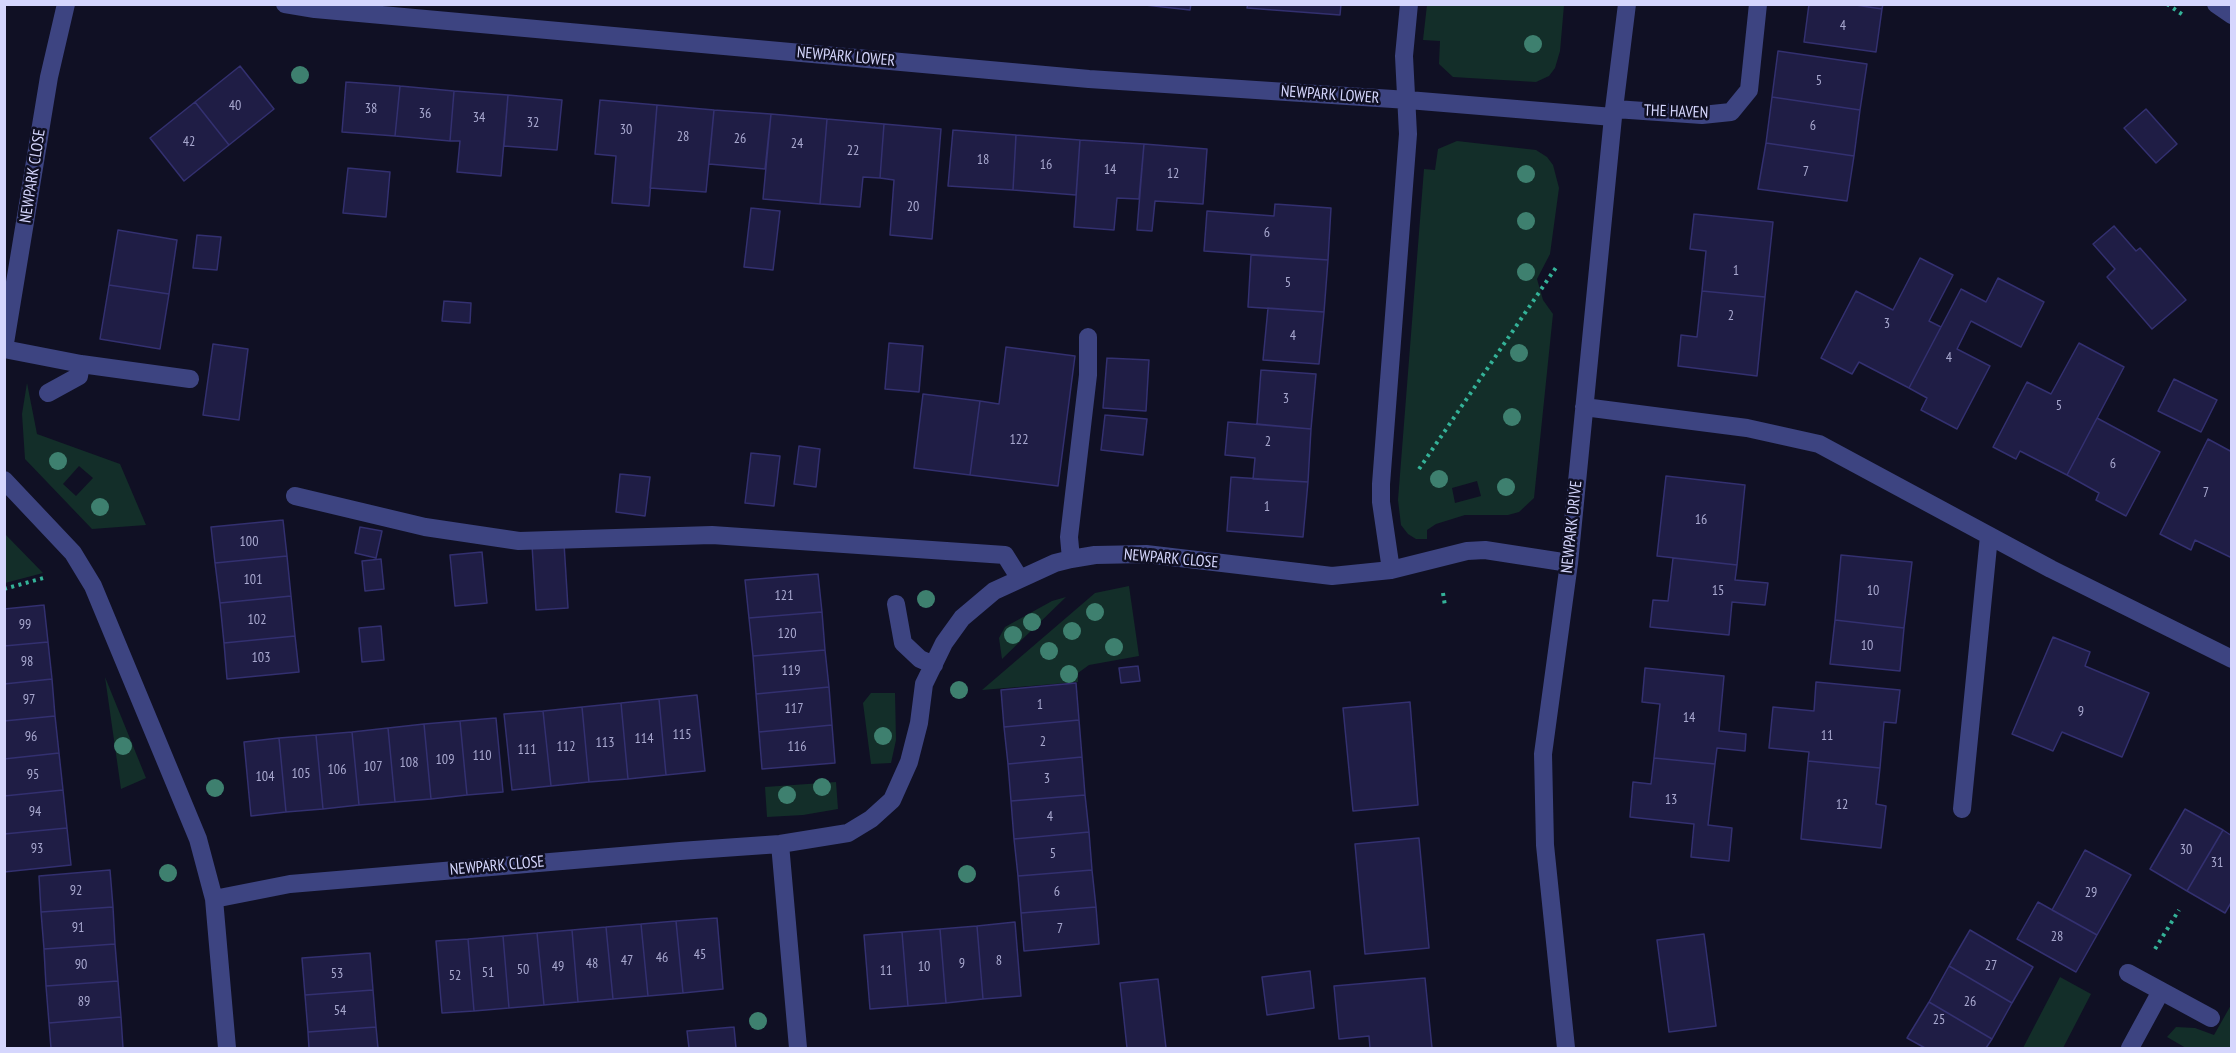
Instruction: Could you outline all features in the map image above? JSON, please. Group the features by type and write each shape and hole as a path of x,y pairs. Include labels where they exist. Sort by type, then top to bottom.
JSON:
{"street":[{"name":"NEWPARK CLOSE","path":"4,349 49,77 66,4"},
{"name":"NEWPARK LOWER","path":"285,4 315,9 1089,79 1614,113"},
{"path":"1390,570 1381,502 1381,484 1408,134 1404,56 1409,4"},
{"name":"NEWPARK DRIVE","path":"1566,1048 1545,846 1544,754 1569,563 1627,4"},
{"name":"THE HAVEN","path":"1614,113 1702,115 1731,112 1749,90 1758,4"},
{"path":"2216,4 2232,15"},
{"path":"1071,559 1069,537 1088,375 1088,337"},
{"path":"4,349 81,364 190,379"},
{"path":"48,393 79,376 81,364"},
{"path":"1584,407 1747,429 1819,444 2051,569 2232,658"},
{"path":"4,480 73,553 93,586 198,839 214,899 227,1048"},
{"path":"295,496 425,527 519,541 712,535 1005,555 1020,579"},
{"path":"1962,809 1989,536"},
{"name":"NEWPARK CLOSE","path":"214,899 290,884 680,850 780,844 848,833 871,819 892,800 909,762 919,723 924,684 944,643 962,618 994,591 1055,563 1071,559 1095,555 1146,554 1332,576 1390,570 1467,551 1485,550 1569,563"},
{"path":"896,604 903,643 920,659 934,665"},
{"path":"780,844 798,1048"},
{"path":"2128,973 2211,1018"},
{"path":"2130,1048 2162,991"}],"path":[{"path":"1417,473 1557,266"},
{"path":"4,589 46,578 52,573"},
{"path":"2173,919 2179,910"}],"green space":[{"path":"1427,5 1564,5 1560,51 1555,68 1549,76 1536,82 1453,77 1439,64 1440,41 1423,40"},
{"path":"1457,141 1536,150 1547,157 1553,165 1559,188 1550,254 1537,279 1543,300 1553,314 1534,498 1519,512 1508,515 1465,515 1436,524 1427,530 1427,539 1416,539 1408,534 1401,525 1398,500 1424,169 1435,170 1438,149","holes":["1477,481 1481,496 1455,503 1452,488"]},
{"path":"27,383 37,434 120,464 146,525 92,529 25,459 22,414","holes":["79,466 93,478 76,496 63,484"]},
{"path":"5,534 43,573 5,583"},
{"path":"1129,586 1139,656 1089,665 1078,673 1078,682 982,690 1095,593"},
{"path":"1066,597 1002,659 999,638 1005,627 1052,601"},
{"path":"105,677 146,778 121,789"},
{"path":"871,693 895,693 896,740 891,763 871,764 863,703"},
{"path":"836,782 838,809 803,815 767,817 765,787"},
{"path":"2060,977 2091,994 2063,1048 2023,1048"},
{"path":"2231,1005 2231,1048 2186,1048 2167,1037 2176,1027 2195,1028 2214,1035"}],"building":[{"path":"1136,4 1191,4 1190,10"},
{"path":"1248,4 1341,4 1340,15 1247,8"},
{"path":"1809,4 1849,4 1882,9 1876,52 1804,42"},
{"path":"1849,4 1883,4 1882,9"},
{"path":"1778,51 1867,64 1860,110 1772,97"},
{"path":"240,66 274,109 229,145 195,102"},
{"path":"346,82 400,86 395,136 342,132"},
{"path":"400,86 454,91 450,141 395,136"},
{"path":"454,91 508,95 501,176 457,172 460,141 450,141"},
{"path":"508,95 562,100 557,150 504,146"},
{"path":"1772,97 1860,110 1854,156 1766,143"},
{"path":"600,100 657,105 649,206 612,203 616,156 595,154"},
{"path":"195,102 229,145 184,181 150,138"},
{"path":"657,105 714,110 706,192 650,188"},
{"path":"2146,109 2177,144 2156,163 2124,128"},
{"path":"714,110 771,114 765,169 709,164"},
{"path":"771,114 827,119 820,204 763,199"},
{"path":"827,119 884,124 880,178 863,177 860,207 820,204"},
{"path":"884,124 941,129 932,239 890,235 894,180 880,178"},
{"path":"953,130 1016,135 1013,190 948,186"},
{"path":"1016,135 1080,140 1076,195 1013,190"},
{"path":"1080,140 1144,144 1139,199 1117,198 1114,230 1074,227"},
{"path":"1766,143 1854,156 1847,201 1758,189"},
{"path":"1144,144 1207,149 1203,204 1155,201 1152,231 1137,230"},
{"path":"348,168 390,172 386,217 343,213"},
{"path":"1275,204 1331,208 1328,260 1204,251 1207,211 1274,216"},
{"path":"751,208 780,211 773,270 744,267"},
{"path":"1694,214 1773,222 1765,297 1702,291 1706,251 1690,249"},
{"path":"2114,226 2136,251 2140,248 2186,300 2152,329 2107,277 2115,269 2093,244"},
{"path":"118,230 177,240 169,294 109,285"},
{"path":"197,235 221,237 217,270 193,268"},
{"path":"1251,255 1328,260 1324,312 1248,307"},
{"path":"1920,258 1953,275 1929,321 1941,327 1909,388 1859,362 1852,374 1821,358 1856,291 1893,310"},
{"path":"1998,278 2044,302 2021,347 1971,321 1957,349 1990,366 1957,429 1921,410 1927,398 1909,388 1961,289 1986,302"},
{"path":"109,285 169,294 160,349 100,339"},
{"path":"1702,291 1765,297 1757,376 1678,366 1681,335 1697,337"},
{"path":"444,301 471,303 470,323 442,321"},
{"path":"1268,308 1324,312 1319,364 1263,360"},
{"path":"889,343 923,346 919,392 885,389"},
{"path":"2079,343 2124,367 2067,475 2020,451 2016,459 1993,447 2027,382 2051,394"},
{"path":"213,344 248,349 239,420 203,415"},
{"path":"1006,347 1075,356 1058,486 970,475 980,401 999,404"},
{"path":"1107,358 1149,360 1146,411 1103,408"},
{"path":"1261,370 1316,374 1311,429 1257,424"},
{"path":"2174,379 2217,400 2201,432 2158,411"},
{"path":"923,394 980,401 970,475 914,468"},
{"path":"1105,415 1147,419 1143,455 1101,450"},
{"path":"2097,418 2160,452 2126,516 2096,500 2099,493 2067,475"},
{"path":"1228,422 1311,429 1308,482 1253,479 1255,458 1225,455"},
{"path":"2208,439 2232,452 2232,558 2195,540 2191,550 2160,534"},
{"path":"799,446 820,449 816,487 794,484"},
{"path":"751,453 780,456 774,506 745,503"},
{"path":"620,474 650,477 645,516 616,512"},
{"path":"1666,476 1745,485 1737,565 1657,556"},
{"path":"1231,477 1308,482 1303,537 1227,531"},
{"path":"283,520 287,556 215,563 211,527"},
{"path":"360,527 382,531 376,558 355,553"},
{"path":"564,543 568,608 536,610 532,545"},
{"path":"482,552 487,603 455,606 450,555"},
{"path":"1841,555 1912,562 1904,628 1835,620"},
{"path":"287,556 291,596 220,603 215,563"},
{"path":"1673,558 1737,565 1735,580 1768,583 1765,605 1732,602 1729,635 1650,627 1653,600 1668,601"},
{"path":"381,559 384,589 365,591 362,561"},
{"path":"818,574 822,612 749,618 745,580"},
{"path":"291,596 295,636 224,643 220,603"},
{"path":"44,605 48,642 4,646 4,609"},
{"path":"822,612 825,650 753,656 749,618"},
{"path":"1835,620 1904,628 1900,671 1830,664"},
{"path":"381,626 384,660 362,662 359,628"},
{"path":"295,636 299,672 227,679 224,643"},
{"path":"2053,637 2090,652 2085,666 2149,693 2122,757 2062,732 2053,751 2012,734"},
{"path":"48,642 52,679 4,684 4,646"},
{"path":"825,650 829,687 756,694 753,656"},
{"path":"1138,666 1140,681 1121,683 1119,668"},
{"path":"1645,668 1724,676 1719,731 1746,734 1745,751 1717,748 1715,764 1654,758 1660,704 1642,702"},
{"path":"52,679 55,716 4,721 4,684"},
{"path":"1816,682 1900,690 1896,723 1884,722 1880,768 1808,761 1809,752 1769,748 1773,707 1814,711"},
{"path":"1076,683 1079,720 1004,727 1001,690"},
{"path":"829,687 832,725 759,732 756,694"},
{"path":"697,695 705,771 666,775 659,699"},
{"path":"659,699 666,775 628,779 621,703"},
{"path":"1410,702 1418,805 1353,811 1343,708"},
{"path":"621,703 628,779 589,782 582,707"},
{"path":"582,707 589,782 551,786 543,711"},
{"path":"543,711 551,786 512,790 504,714"},
{"path":"55,716 59,753 4,759 4,721"},
{"path":"496,718 503,792 467,795 460,721"},
{"path":"1079,720 1082,757 1008,764 1004,727"},
{"path":"460,721 467,795 431,799 424,724"},
{"path":"424,724 431,799 395,802 388,728"},
{"path":"832,725 835,763 762,769 759,732"},
{"path":"388,728 395,802 359,805 352,732"},
{"path":"352,732 359,805 323,809 316,735"},
{"path":"316,735 323,809 286,812 279,738"},
{"path":"279,738 286,812 251,816 244,742"},
{"path":"59,753 63,790 4,796 4,759"},
{"path":"1082,757 1085,795 1011,801 1008,764"},
{"path":"1654,758 1715,764 1708,825 1732,828 1729,861 1691,857 1694,824 1630,817 1633,782 1651,784"},
{"path":"1808,761 1880,768 1876,804 1886,806 1881,848 1801,839"},
{"path":"63,790 67,828 4,834 4,796"},
{"path":"1085,795 1089,832 1014,839 1011,801"},
{"path":"2185,809 2223,830 2187,891 2150,869"},
{"path":"67,828 71,865 4,872 4,834"},
{"path":"2223,830 2232,836 2232,901 2225,913 2187,891"},
{"path":"1089,832 1092,870 1018,876 1014,839"},
{"path":"1419,838 1429,948 1365,954 1355,844"},
{"path":"2085,850 2131,875 2097,935 2052,910"},
{"path":"110,870 113,907 41,912 39,876"},
{"path":"1092,870 1096,907 1021,913 1018,876"},
{"path":"2038,902 2097,935 2076,972 2017,939"},
{"path":"113,907 115,944 44,949 41,912"},
{"path":"1096,907 1099,944 1024,951 1021,913"},
{"path":"717,918 723,989 683,993 676,921"},
{"path":"676,921 683,993 648,996 641,924"},
{"path":"1015,922 1021,996 983,999 977,926"},
{"path":"641,924 648,996 613,999 606,927"},
{"path":"977,926 983,999 946,1003 940,929"},
{"path":"606,927 613,999 578,1002 572,930"},
{"path":"940,929 946,1003 908,1006 902,932"},
{"path":"572,930 578,1002 544,1005 537,933"},
{"path":"1970,930 2033,967 2012,1003 1949,966"},
{"path":"902,932 908,1006 870,1009 864,935"},
{"path":"537,933 544,1005 509,1008 503,936"},
{"path":"1704,934 1716,1026 1669,1032 1657,940"},
{"path":"503,936 509,1008 474,1011 468,939"},
{"path":"468,939 474,1011 442,1013 436,941"},
{"path":"115,944 118,981 46,986 44,949"},
{"path":"370,953 373,990 305,995 302,958"},
{"path":"1949,966 2012,1003 1992,1039 1929,1002"},
{"path":"1310,971 1314,1008 1267,1015 1262,977"},
{"path":"1425,978 1432,1048 1370,1048 1369,1036 1339,1039 1334,986"},
{"path":"1158,979 1166,1048 1127,1048 1120,983"},
{"path":"118,981 121,1017 49,1023 46,986"},
{"path":"373,990 376,1027 308,1032 305,995"},
{"path":"1929,1002 1992,1039 1986,1048 1925,1048 1907,1038"},
{"path":"121,1017 123,1048 51,1048 49,1023"},
{"path":"376,1027 378,1048 309,1048 308,1032"},
{"path":"734,1027 736,1048 689,1048 687,1031"}]}
